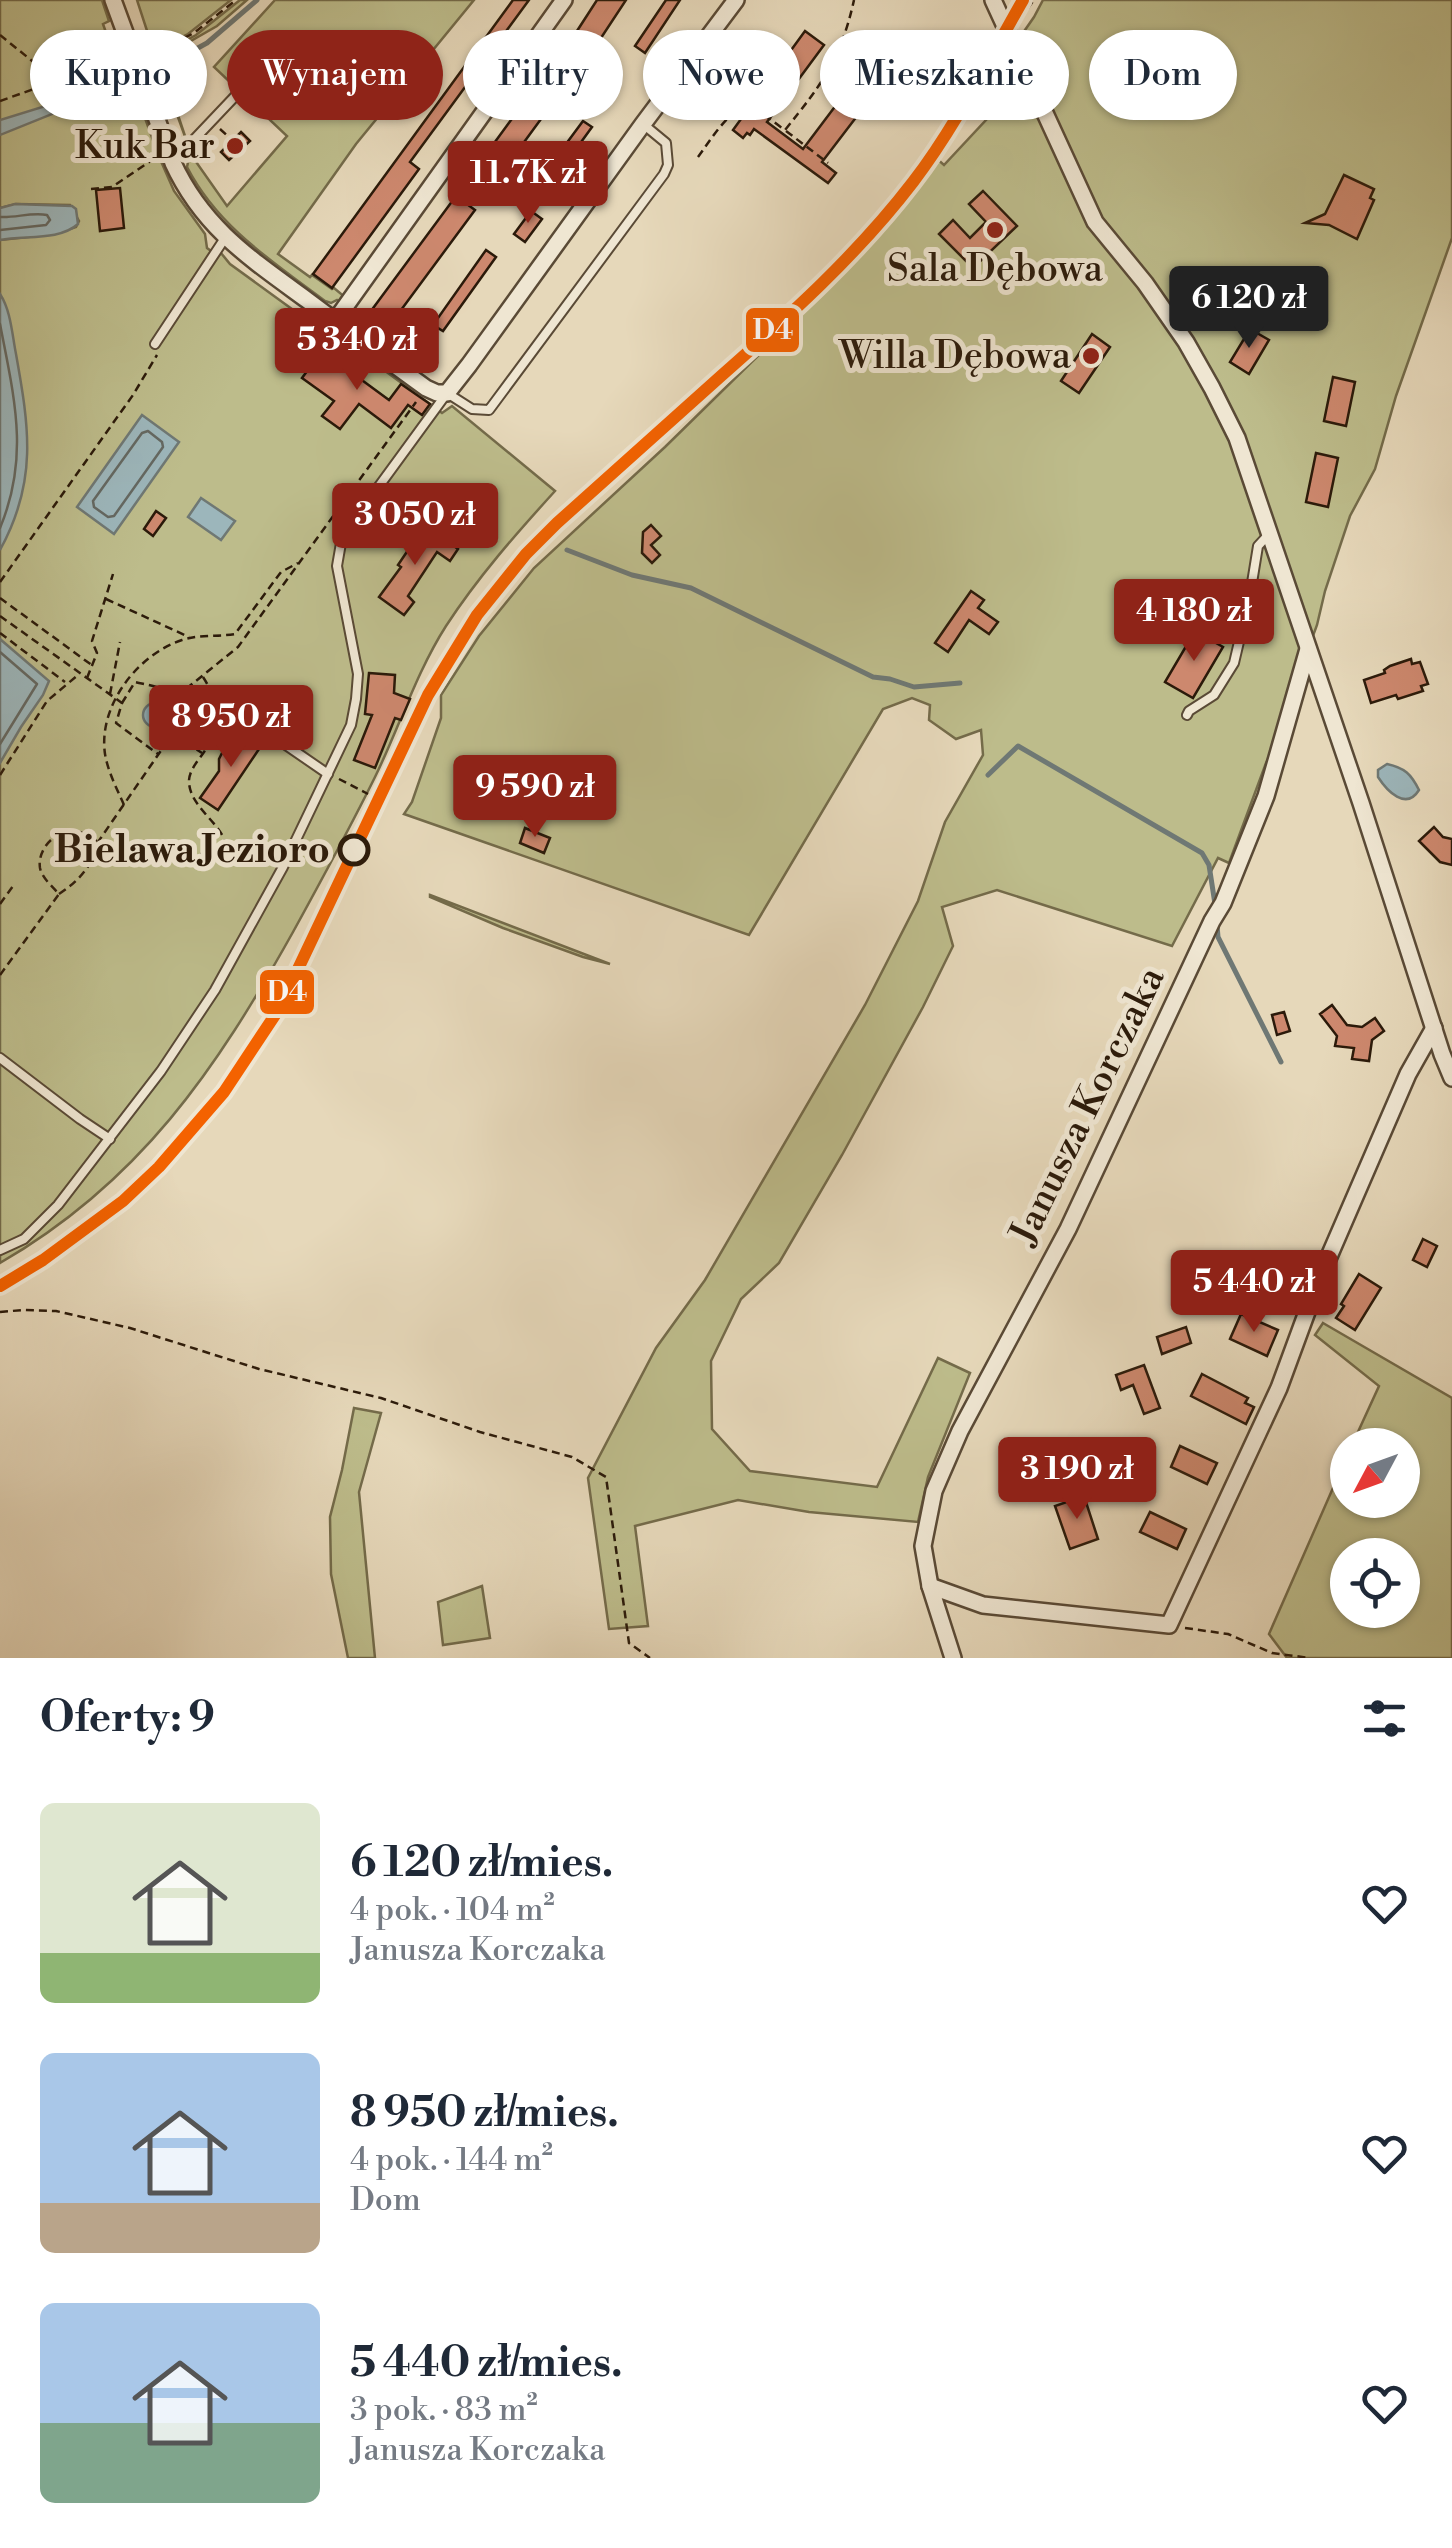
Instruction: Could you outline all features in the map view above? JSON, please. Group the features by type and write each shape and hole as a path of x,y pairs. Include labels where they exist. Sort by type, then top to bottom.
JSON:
{"street":[{"path":"113,0 163,157 194,202 226,238 437,394 447,393 470,365 736,0"},
{"path":"334,321 564,0"},
{"path":"993,0 1095,222 1160,304 1238,438 1452,1078"},
{"name":"Janusza Korczaka","path":"954,1658 930,1586 923,1546 934,1490 960,1431 1068,1229 1222,903 1266,796 1308,648"},
{"path":"1294,697 1320,680"},
{"path":"930,1586 984,1605 1169,1625 1279,1388 1318,1282 1408,1074 1434,1028"}],"lane":[{"path":"163,157 185,150 227,104"},
{"path":"0,1250 24,1239 58,1206 110,1139 188,1032 283,867 351,725 358,674 339,578 337,556 341,543 447,393 472,408 489,410 664,174 668,165 666,143 643,124"},
{"path":"155,344 226,238"},
{"path":"1187,715 1214,695 1234,663 1258,546 1270,532"},
{"path":"262,710 261,722 267,732 328,774"},
{"path":"0,1058 110,1139"}],"path":[{"path":"198,30 236,0"},
{"path":"784,130 839,54 854,0"},
{"path":"1007,28 1026,15 1034,0"},
{"path":"0,35 30,59"},
{"path":"0,101 30,91"},
{"path":"698,157 732,114 748,107 828,163"},
{"path":"211,121 232,140"},
{"path":"91,189 113,186 163,157"},
{"path":"0,582 146,376 157,357 155,344"},
{"path":"176,697 236,648 421,394"},
{"path":"124,805 104,747 116,700 129,678 147,658 170,645 190,638 235,634 281,572 300,562"},
{"path":"86,679 97,652 92,641 113,574"},
{"path":"0,599 92,666"},
{"path":"106,599 190,638"},
{"path":"0,616 122,703"},
{"path":"0,633 66,683"},
{"path":"109,696 120,642"},
{"path":"0,774 46,701 77,672"},
{"path":"202,676 212,692 216,719 210,740 191,772 190,789 202,812 226,840 224,856"},
{"path":"0,976 59,894 85,872 98,842 160,755 174,734 182,716 176,697 166,690 135,682 122,703 116,724 160,755"},
{"path":"174,734 202,754"},
{"path":"328,774 368,794"},
{"path":"59,894 45,879 39,865 43,850 55,836 72,830 98,842"},
{"path":"94,857 224,856 252,858 283,867"},
{"path":"0,904 13,886"},
{"path":"0,1312 56,1311 130,1328 259,1369 380,1398 480,1432 572,1457 606,1477 629,1642 650,1658"},
{"path":"1169,1625 1228,1634 1272,1653 1310,1658"}],"shaded area":[{"path":"0,0 102,0 109,21 103,24 105,30 30,30 30,120 146,120 157,160 160,159 174,191 205,234 207,248 218,256 221,253 230,264 314,325 327,327 341,338 329,352 341,361 343,358 338,354 346,342 442,413 452,406 555,491 471,590 435,644 375,777 324,875 264,983 203,1076 134,1159 94,1197 0,1263 0,240 55,234 76,227 79,221 70,205 16,204 0,208"},
{"path":"137,0 231,0 193,30 147,30"},
{"path":"240,0 247,0 217,26 202,30"},
{"path":"275,0 474,0 443,38 443,30 248,30"},
{"path":"1043,0 1452,0 1452,238 1396,396 1375,469 1350,516 1282,731 1229,863 1218,858 1172,946 997,890 942,907 953,946 923,1007 779,1263 741,1299 711,1361 712,1429 750,1471 877,1487 938,1358 970,1373 928,1477 918,1522 809,1512 738,1500 635,1526 648,1626 609,1629 588,1478 656,1348 705,1280 865,1005 918,901 945,822 983,755 981,730 956,739 929,720 930,705 912,698 883,709 749,935 404,814 412,802 441,718 441,695 479,636 534,568 807,308 903,203 935,157 944,165 986,120 1069,120 1069,30 1025,30"},
{"path":"227,53 227,79 214,67"},
{"path":"270,120 376,120 278,254 310,277 334,288 346,298 341,303 325,301 248,242 214,208 187,167 195,148 194,159 227,206 287,136"},
{"path":"430,895 610,964 503,928"},
{"path":"1323,1323 1452,1398 1452,1658 1287,1658 1269,1634 1330,1495 1330,1518 1420,1518 1420,1428 1360,1428 1379,1386 1315,1335"},
{"path":"354,1408 381,1413 359,1492 375,1658 348,1658 331,1574 330,1517"},
{"path":"482,1586 490,1638 443,1645 438,1602"}],"water":[{"path":"30,111 30,120 37,120 0,135 0,120"},
{"path":"15,204 72,206 78,224 52,235 0,240 0,208"},
{"path":"0,294 9,315 21,381 27,454 20,501 0,550"},
{"path":"142,415 179,442 114,534 77,507"},
{"path":"201,498 235,521 221,540 188,517"},
{"path":"0,639 49,681 0,763"},
{"path":"155,703 167,715 155,727 143,715"},
{"path":"1387,764 1410,776 1419,790 1414,796 1403,799 1386,788 1378,770"}],"building":[{"path":"513,0 529,0 507,30 491,30"},
{"path":"597,0 626,0 606,30 578,30"},
{"path":"666,0 680,0 660,30 646,30"},
{"path":"805,31 820,42 820,50 800,77 800,38"},
{"path":"643,34 643,52 635,46"},
{"path":"463,68 463,90 443,117 443,96"},
{"path":"425,120 441,120 410,162 419,169 332,288 313,274"},
{"path":"511,120 540,120 492,186 473,172"},
{"path":"740,120 768,120 803,149 825,120 854,120 822,162 836,173 828,183 754,129 743,138 733,130"},
{"path":"583,121 592,127 555,178 546,171"},
{"name":"Kuk Bar","path":"241,132 250,141 229,160 221,152"},
{"path":"1344,175 1374,189 1370,198 1374,200 1357,239 1329,225 1305,223 1325,214"},
{"path":"120,188 124,228 100,231 96,190"},
{"name":"Sala Dębowa","path":"983,191 1017,226 973,268 939,234 953,220 970,238 986,222 969,204"},
{"path":"456,196 475,210 387,329 368,315"},
{"path":"531,211 542,219 525,242 514,234"},
{"path":"486,250 496,257 443,331 433,325"},
{"path":"1250,329 1269,340 1249,374 1230,362"},
{"name":"Willa Dębowa","path":"1092,334 1110,347 1079,393 1061,381"},
{"path":"324,348 389,400 401,384 430,404 422,415 408,405 391,428 359,404 340,429 322,416 334,401 302,378"},
{"path":"1333,377 1355,382 1346,426 1324,421"},
{"path":"1316,453 1338,458 1328,507 1306,502"},
{"path":"156,511 166,518 153,536 144,529"},
{"path":"425,525 458,549 450,561 437,552 408,596 414,602 404,615 379,597"},
{"path":"651,525 661,536 651,545 660,555 652,563 642,553 643,532"},
{"path":"971,591 984,600 978,608 998,622 989,634 969,620 948,652 935,643"},
{"path":"1195,631 1223,647 1193,698 1165,682"},
{"path":"1411,659 1412,664 1420,662 1428,684 1421,686 1423,691 1371,703 1364,680"},
{"path":"369,673 395,675 394,693 410,699 401,720 395,718 375,768 354,760 372,715 365,714"},
{"path":"246,731 263,743 218,810 200,798 219,771 222,753 231,753"},
{"path":"1434,827 1443,837 1452,839 1452,865 1440,862 1419,841"},
{"path":"525,828 550,838 544,853 520,843"},
{"path":"1332,1005 1347,1025 1362,1027 1375,1018 1384,1031 1372,1040 1369,1061 1352,1059 1354,1048 1335,1046 1337,1036 1320,1014"},
{"path":"1284,1012 1290,1031 1277,1035 1272,1015"},
{"path":"1423,1239 1437,1246 1427,1267 1413,1260"},
{"path":"1359,1274 1381,1288 1355,1330 1336,1318"},
{"path":"1241,1314 1278,1330 1267,1356 1230,1339"},
{"path":"1186,1327 1191,1343 1162,1354 1157,1337"},
{"path":"1144,1365 1160,1408 1144,1414 1133,1385 1121,1390 1116,1375"},
{"path":"1202,1374 1248,1398 1245,1403 1254,1407 1246,1424 1191,1396"},
{"path":"1180,1446 1217,1463 1207,1484 1171,1467"},
{"path":"1124,1459 1129,1474 1100,1484 1095,1470"},
{"path":"1084,1496 1098,1539 1070,1549 1055,1506"},
{"path":"1150,1512 1186,1529 1177,1549 1140,1532"}],"waterway":[{"path":"207,43 257,0"},
{"path":"567,550 632,575 691,588 873,677 914,687 960,683"},
{"path":"988,775 1018,746 1202,853 1209,865 1215,904"},
{"path":"1217,925 1218,937 1281,1062"}],"transit line":[{"name":"D4","path":"0,1286 43,1260 123,1201 159,1167 224,1092 279,1009 428,695 477,615 526,554 557,523 797,307 869,234 943,139 1023,0"}],"place":[{"name":"Kuk Bar","path":"235,146"},
{"name":"Sala Dębowa","path":"995,230"},
{"name":"Willa Dębowa","path":"1091,356"},
{"name":"Bielawa Jezioro","path":"354,850"}]}
